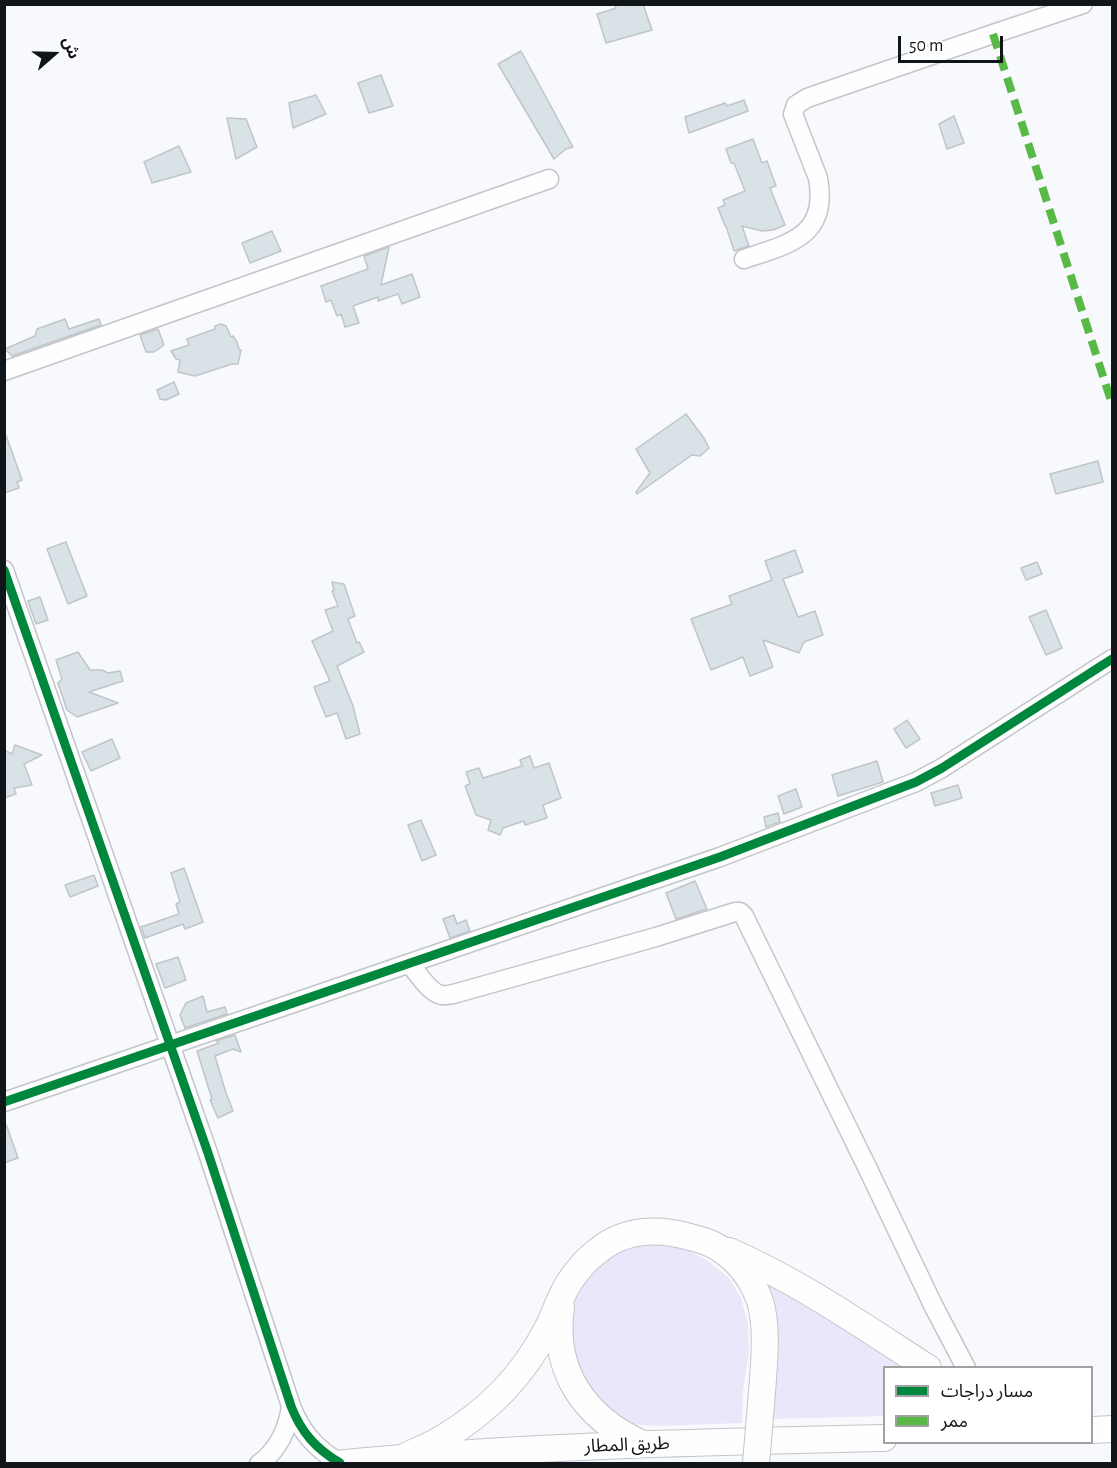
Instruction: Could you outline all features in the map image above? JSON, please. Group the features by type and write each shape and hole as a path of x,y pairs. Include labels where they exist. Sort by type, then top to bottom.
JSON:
{"highway":[{"path":"404,1457 440,1440 473,1419 502,1393 527,1363 548,1329 563,1293 574,1276 600,1249 630,1234 648,1231 666,1232 706,1241 760,1264 810,1292 925,1366"},
{"path":"706,1241 722,1250 743,1269 761,1303 765,1352 756,1464"},
{"path":"563,1293 559,1334 568,1375 590,1410 623,1436 642,1444"},
{"path":"1093,1430 1113,1429"},
{"name":"طريق المطار","path":"335,1464 404,1457 642,1444 883,1438"}],"street":[{"path":"744,259 790,243 803,236 818,212 820,188 818,178 793,114 796,105 807,98 1083,4"},
{"path":"4,371 549,179"},
{"path":"4,570 211,1164 291,1406 302,1429 310,1439 340,1463"},
{"path":"4,1102 720,857 916,782 942,768 1113,659"},
{"path":"410,964 435,992 441,995 457,993 740,912 744,916 965,1366"},
{"path":"259,1464 271,1454 283,1436 291,1406"}],"shaded area":[{"path":"657,1244 684,1248 708,1261 729,1278 741,1298 748,1324 749,1352 743,1390 742,1423 656,1426 625,1424 609,1414 572,1371 569,1315 589,1273 614,1254 636,1246"},
{"path":"762,1275 907,1366 883,1366 883,1416 770,1419"}],"building":[{"path":"615,4 643,4 652,30 606,43 597,14 616,8"},
{"path":"521,51 573,147 566,149 554,159 498,64"},
{"path":"381,75 393,106 369,113 358,83"},
{"path":"316,95 326,114 293,128 289,103"},
{"path":"744,100 748,111 689,133 685,117 725,103 727,106"},
{"path":"954,116 964,143 947,149 939,124"},
{"path":"227,118 246,119 257,147 236,159"},
{"path":"753,139 762,163 767,161 776,186 770,188 785,225 773,230 762,231 742,226 749,246 734,251 718,208 725,205 723,200 745,191 726,149"},
{"path":"179,146 191,172 152,183 144,162"},
{"path":"272,231 281,251 250,263 242,243"},
{"path":"389,247 381,285 412,274 420,297 402,304 398,294 378,301 378,297 353,306 359,323 345,327 341,314 337,316 331,300 326,302 321,286 368,269 364,256"},
{"path":"65,319 69,329 99,319 101,325 12,356 5,349 35,336 37,329"},
{"path":"221,324 226,326 241,350 238,364 195,376 178,372 180,360 176,359 171,351 189,345 187,339 215,329 215,326"},
{"path":"158,329 164,345 154,352 146,352 140,335"},
{"path":"174,382 179,394 166,400 160,399 157,390"},
{"path":"686,414 709,448 700,456 692,455 637,494 636,492 650,473 636,449"},
{"path":"4,435 6,435 22,480 17,482 19,488 4,493"},
{"path":"1098,461 1103,482 1056,494 1050,474"},
{"path":"66,542 87,596 68,604 47,549"},
{"path":"795,550 803,572 783,579 798,617 815,611 823,635 804,642 799,653 763,640 773,667 750,676 743,657 711,670 691,619 732,604 729,596 772,580 765,561"},
{"path":"1037,562 1042,574 1026,580 1021,568"},
{"path":"332,582 344,584 355,616 348,619 357,643 359,642 364,652 337,666 353,706 360,734 346,739 337,713 326,717 314,687 330,681 312,641 333,631 325,610 338,606 332,591 334,590"},
{"path":"40,597 48,620 36,624 28,601"},
{"path":"1046,610 1062,648 1046,655 1029,617"},
{"path":"78,652 90,670 102,670 108,673 120,671 123,681 89,692 118,703 77,717 67,710 58,683 62,679 56,660"},
{"path":"907,720 920,739 906,748 894,729"},
{"path":"112,739 120,758 91,771 82,752"},
{"path":"15,745 42,755 24,764 32,785 14,788 16,794 4,798 4,750 12,754"},
{"path":"530,756 534,768 549,763 561,798 543,805 547,818 525,825 524,821 503,828 500,835 488,830 491,820 476,815 465,786 470,784 466,772 479,768 483,778 522,766 520,760"},
{"path":"877,761 883,782 838,796 832,775"},
{"path":"958,785 962,798 935,806 931,793"},
{"path":"796,789 802,807 784,814 778,796"},
{"path":"778,813 780,822 766,827 764,817"},
{"path":"421,820 436,855 422,861 408,825"},
{"path":"184,868 203,922 185,929 183,924 145,938 141,927 179,914 176,904 180,902 171,873"},
{"path":"94,875 98,886 70,897 65,885"},
{"path":"695,881 707,909 676,919 666,893"},
{"path":"454,915 457,924 466,920 470,931 450,938 443,919"},
{"path":"178,957 186,980 165,988 156,964"},
{"path":"203,996 207,1012 225,1007 227,1014 185,1028 180,1015 186,1003"},
{"path":"235,1035 241,1052 233,1049 215,1056 233,1111 218,1118 210,1100 212,1099 197,1051 219,1043 216,1041"},
{"path":"6,1124 18,1158 4,1163 4,1125"}],"marked path":[{"path":"993,34 1112,404"}],"cycle path":[{"path":"4,570 208,1153 291,1406 310,1439 340,1463"},
{"path":"4,1102 720,857 916,782 942,768 1112,659"}]}
